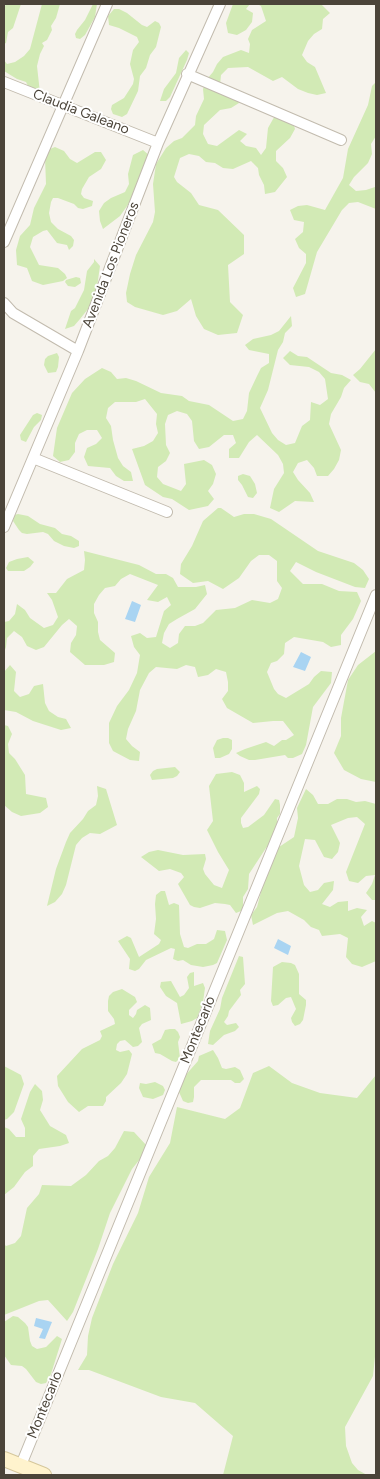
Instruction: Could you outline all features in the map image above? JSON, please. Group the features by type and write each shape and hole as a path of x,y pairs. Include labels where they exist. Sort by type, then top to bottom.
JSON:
{"main road":[{"path":"4,1458 44,1475"}],"street":[{"path":"4,242 107,4"},
{"name":"Avenida Los Pioneros","path":"4,527 78,351 158,143 187,74 220,4"},
{"path":"187,74 341,140"},
{"name":"Claudia Galeano","path":"4,82 158,143"},
{"path":"4,304 13,313 78,351"},
{"path":"33,458 167,512"},
{"name":"Montecarlo","path":"21,1465 376,595"}],"green space":[{"path":"6,4 21,4 13,28 8,32 6,43 4,44 4,8"},
{"path":"42,4 60,4 56,18 51,26 52,30 47,40 42,43 44,46 37,66 40,93 30,90 26,82 4,71 4,60 7,64 15,62 30,49"},
{"path":"93,4 97,4 95,17 85,35 80,39 76,38 77,30 85,20"},
{"path":"233,4 250,4 246,9 253,13 252,22 246,30 237,35 228,33 226,23"},
{"path":"257,4 321,4 330,13 323,19 322,29 308,41 302,55 307,62 315,67 326,93 317,95 308,93 298,89 282,77 273,81 248,67 228,68 221,75 220,85 235,95 239,103 231,108 220,110 204,125 203,134 208,144 217,146 239,130 247,134 240,141 246,146 256,148 261,155 266,148 268,128 277,112 287,111 292,119 295,129 290,138 276,151 276,161 283,168 287,177 275,192 265,194 258,168 251,161 233,169 223,168 215,163 206,162 199,156 189,154 180,158 174,177 177,182 191,193 199,205 218,210 244,235 244,254 228,265 230,302 243,315 237,333 218,335 204,329 196,316 191,299 177,311 163,315 135,307 127,302 126,293 136,255 153,222 155,212 153,184 156,164 166,148 174,141 182,138 195,125 196,116 204,99 203,89 217,64 223,57 241,50 249,53 250,44 248,39 252,30 266,21 261,6"},
{"path":"114,9 127,13 147,27 155,21 161,27 156,47 140,76 138,91 127,114 122,117 113,114 111,109 112,105 124,98 133,84 134,79 130,64 133,50 139,42 137,37 109,25 108,16"},
{"path":"186,50 189,53 187,60 170,97 166,101 160,101 164,89 176,73 179,58"},
{"path":"376,82 376,136 371,144 372,154 368,163 349,185 356,191 376,186 376,209 358,202 349,203 342,210 317,252 305,294 296,297 293,288 306,263 306,254 299,248 295,239 303,232 304,222 294,220 290,210 298,206 307,205 325,210 343,178 348,149 368,105 372,86"},
{"path":"55,147 64,151 70,159 77,163 95,152 101,152 106,160 101,169 89,177 82,189 81,194 84,198 93,201 92,206 83,209 78,208 74,204 58,198 53,198 51,202 49,213 51,222 58,229 71,236 74,240 73,246 69,250 67,245 57,243 47,230 33,237 30,247 39,265 58,268 67,278 63,281 43,285 32,281 27,268 17,265 16,250 20,236 30,225 34,208 46,184 45,158 50,149"},
{"path":"143,150 150,156 137,192 120,216 103,229 99,211 104,203 125,192 129,184 128,174 133,155"},
{"path":"94,259 100,266 96,294 92,304 74,326 65,329 71,311 75,308 84,290 87,271 94,262"},
{"path":"76,277 80,278 81,283 75,287 68,286 65,282 66,280"},
{"path":"291,316 292,326 285,333 283,342 278,350 268,390 260,408 272,433 278,440 286,445 295,443 302,426 310,420 311,402 320,405 328,399 325,379 319,372 309,367 290,365 283,358 290,351 298,356 307,357 331,373 342,375 351,380 344,388 331,414 329,424 341,450 339,460 334,469 328,476 317,476 314,468 307,460 298,463 293,472 310,493 314,502 295,501 279,512 270,508 274,489 284,473 283,464 278,455 257,435 249,442 239,458 229,458 229,449 236,443 233,435 224,435 209,447 199,449 194,441 192,421 187,414 177,411 168,415 165,424 166,445 170,453 166,461 158,467 157,477 163,484 181,491 186,484 184,464 204,460 212,465 216,474 213,484 208,491 214,499 208,506 189,510 172,499 163,497 145,485 132,449 153,441 158,433 156,424 157,414 145,399 136,402 115,402 108,408 106,418 111,426 118,458 123,466 131,472 133,481 124,481 116,476 110,468 88,466 84,457 87,448 96,444 102,438 97,430 87,430 79,434 75,443 75,452 69,460 60,462 53,456 57,428 72,393 85,379 102,368 111,372 117,379 126,378 161,393 182,396 189,401 209,405 233,421 243,419 247,411 249,393 261,368 269,363 269,354 249,350 245,345 253,339 279,331"},
{"path":"376,349 376,393 369,384 360,382 353,375"},
{"path":"57,353 59,357 56,372 48,373 44,365 45,359"},
{"path":"37,413 42,415 41,420 34,427 26,442 21,440 20,435 33,415"},
{"path":"243,474 250,476 255,484 257,493 253,498 248,497 238,480 238,476"},
{"path":"218,508 234,517 254,514 271,519 318,551 354,563 363,570 369,579 365,588 355,587 296,562 290,571 303,584 322,584 339,591 357,592 361,601 353,619 341,635 341,645 331,647 323,642 294,637 285,643 284,654 277,661 271,663 267,672 274,689 278,694 286,698 309,684 321,671 332,672 331,683 313,707 306,745 302,754 293,758 288,758 285,755 249,760 236,753 266,742 274,746 294,735 283,721 253,723 227,708 222,699 228,691 226,672 216,669 208,675 198,677 195,667 186,665 177,669 156,667 149,673 140,690 136,711 126,739 140,752 139,761 130,760 113,751 109,743 109,723 137,673 140,655 134,647 131,636 140,633 147,638 156,637 164,611 171,605 167,597 158,602 147,600 158,585 130,574 121,579 115,586 105,588 99,595 94,604 94,613 98,622 100,640 115,653 114,662 104,665 85,665 70,652 77,626 69,619 44,647 36,650 27,646 22,637 14,631 7,638 4,653 4,622 9,621 15,614 17,604 25,610 30,618 44,628 53,625 58,617 52,600 47,593 56,593 67,579 84,570 84,551 139,565 156,574 166,574 173,578 178,587 205,585 207,594 195,609 169,624 164,633 162,643 170,648 178,643 179,634 185,626 195,626 203,623 216,610 235,608 252,600 270,603 278,599 282,588 277,581 277,561 269,555 259,555 251,561 239,578 223,589 208,581 193,583 180,574 181,564 192,546 203,521"},
{"path":"14,515 28,516 40,524 55,528 62,534 71,536 79,541 79,546 74,548 64,546 43,532 22,533 13,521"},
{"path":"28,557 34,562 24,571 8,571 6,568 9,562"},
{"path":"376,651 376,782 361,779 344,770 334,753 341,736 341,718 348,680 358,665"},
{"path":"10,665 16,672 14,691 20,697 29,694 34,686 43,684 45,703 49,711 58,717 66,719 71,728 61,730 33,721 16,712 4,710 4,672"},
{"path":"4,725 8,726 12,734 8,744 9,753 25,775 26,794 46,798 48,807 40,813 21,816 12,812 4,805"},
{"path":"223,738 232,740 232,749 229,754 215,758 213,748 217,740"},
{"path":"175,767 180,772 177,776 152,780 150,775 153,771"},
{"path":"232,772 240,775 244,783 244,792 257,786 260,789 259,794 241,818 243,828 248,827 264,815 275,799 279,800 280,805 280,814 277,818 277,828 273,842 266,848 249,874 248,889 243,897 243,907 241,911 236,913 230,905 225,904 215,903 200,908 190,905 178,884 184,877 181,873 170,869 159,871 141,857 149,852 158,850 183,855 205,854 206,859 203,869 205,874 214,885 222,888 229,870 207,830 213,821 209,786 216,774"},
{"path":"97,786 106,789 117,825 100,834 90,833 82,838 76,845 62,894 55,902 47,906 56,869 66,842 70,833 88,811 96,805 98,796"},
{"path":"306,789 313,795 318,804 328,804 337,799 347,799 376,804 376,900 372,900 366,893 375,875 366,876 358,883 349,881 346,872 365,824 357,817 348,818 331,825 340,843 338,852 332,859 324,857 315,840 305,839 299,866 304,885 310,892 318,890 324,883 334,881 333,890 322,904 330,907 338,902 348,901 348,911 357,908 367,910 361,917 364,926 372,921 376,923 376,961 362,967 352,964 346,957 348,938 340,934 322,936 319,930 311,927 304,920 288,911 277,913 253,925 251,915 257,907 276,849 294,837 298,818 297,808"},
{"path":"161,891 165,891 169,905 174,903 179,905 180,934 184,947 188,948 197,944 206,944 214,939 217,930 225,931 227,940 217,963 203,967 191,965 183,960 178,961 173,959 175,949 171,948 146,960 135,971 129,969 130,959 118,941 127,936 131,938 139,957 159,944 161,940 154,934 155,904 156,895"},
{"path":"239,956 243,957 245,984 240,990 241,995 229,1011 224,1022 227,1025 236,1023 239,1027 235,1031 224,1035 213,1045 208,1044 210,1031"},
{"path":"282,962 295,965 299,974 299,994 306,1000 303,1020 295,1026 291,1018 296,1009 291,997 273,1006 271,1001 273,967"},
{"path":"194,972 194,986 203,983 205,988 203,1002 197,1018 181,1024 177,1003 166,996 160,987 161,982 171,981 180,997 189,988 187,977 190,973"},
{"path":"122,989 135,997 137,1002 129,1010 129,1015 133,1018 137,1010 145,1005 150,1008 151,1020 142,1024 139,1028 142,1042 138,1046 133,1047 125,1040 117,1044 116,1050 120,1052 129,1050 132,1054 127,1074 121,1083 106,1097 103,1106 88,1106 79,1112 68,1102 58,1086 57,1076 82,1049 100,1040 102,1036 100,1031 115,1024 108,1011 109,996 113,992"},
{"path":"175,1029 180,1037 178,1042 180,1058 176,1062 155,1053 152,1044 161,1039 165,1030"},
{"path":"213,1050 222,1068 235,1067 240,1070 244,1079 240,1083 235,1083 231,1080 201,1080 194,1087 193,1102 183,1101 179,1092 183,1078 198,1061 199,1056"},
{"path":"4,1066 21,1075 24,1084 14,1112 4,1120"},
{"path":"269,1066 292,1083 320,1093 357,1098 376,1075 376,1347 373,1376 345,1427 346,1446 352,1463 358,1470 367,1475 223,1475 233,1436 195,1403 161,1397 89,1370 78,1370 87,1355 88,1336 92,1318 113,1264 138,1213 149,1177 170,1143 177,1107 225,1119 240,1108 253,1073"},
{"path":"155,1082 163,1086 165,1090 163,1095 153,1099 143,1097 139,1088 140,1083"},
{"path":"35,1084 42,1091 43,1100 40,1110 50,1126 66,1135 69,1143 39,1149 33,1156 33,1166 4,1195 4,1127 9,1129 16,1137 25,1137 25,1128 21,1119 30,1092"},
{"path":"124,1131 134,1132 147,1146 144,1154 132,1169 110,1213 73,1312 67,1321 48,1300 39,1301 4,1315 4,1244 6,1246 15,1243 21,1236 27,1208 39,1194 42,1185 71,1186 86,1175 99,1161 108,1156 115,1148"},
{"path":"13,1316 18,1317 28,1327 32,1346 37,1349 46,1347 57,1336 62,1339 51,1374 46,1383 36,1382 26,1369 22,1366 11,1365 4,1355 4,1322"}],"water":[{"path":"132,601 141,605 135,622 125,619"},
{"path":"301,652 311,657 305,671 293,667"},
{"path":"278,939 291,946 288,955 274,948"},
{"path":"36,1318 52,1322 45,1339 39,1338 43,1329 34,1326"}]}
